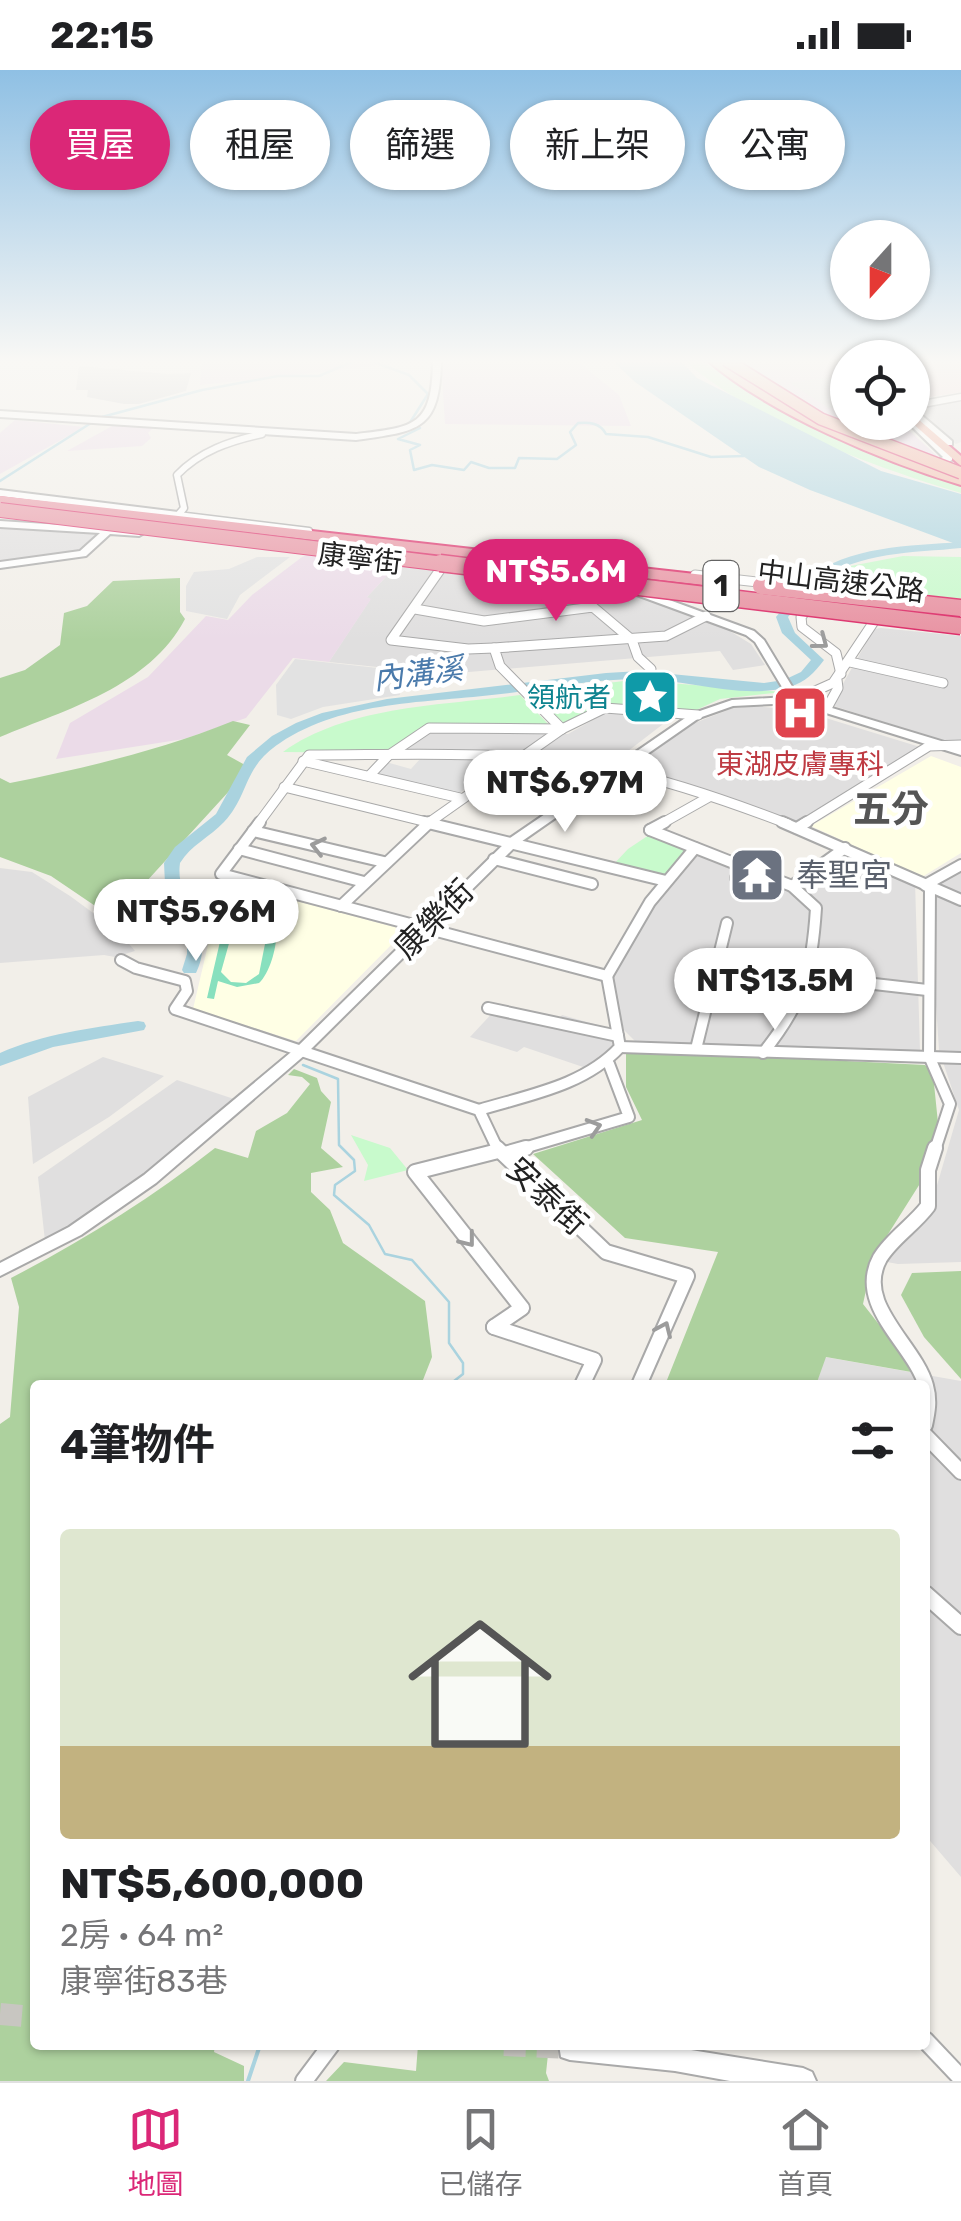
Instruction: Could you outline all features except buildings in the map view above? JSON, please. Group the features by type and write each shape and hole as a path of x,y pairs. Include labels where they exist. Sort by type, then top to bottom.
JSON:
{"highway":[{"path":"890,454 961,481"},
{"path":"895,454 941,468 955,454"},
{"path":"911,454 961,473"},
{"path":"914,462 938,464"},
{"name":"中山高速公路","path":"0,502 961,614"},
{"name":"1","path":"0,502 961,614"}],"street":[{"path":"178,515 184,508 177,475 205,454"},
{"path":"913,454 938,464 949,458 945,454"},
{"path":"0,502 178,515 785,585 961,614"},
{"name":"康寧街","path":"0,524 108,531 638,592 739,628 759,640 790,690"},
{"path":"0,565 84,554 108,531"},
{"path":"442,567 391,640 468,649 666,636 706,616"},
{"path":"819,589 801,618 802,627 836,654 838,688 827,708"},
{"path":"638,592 684,598"},
{"path":"415,609 484,621 593,607 628,638 638,657 651,668"},
{"path":"790,690 839,677 873,624 961,634"},
{"path":"494,648 500,666 562,730"},
{"path":"850,662 943,683"},
{"path":"790,690 827,708 959,750"},
{"path":"790,690 929,746 959,750"},
{"name":"康樂街","path":"0,1270 74,1231 150,1180 294,1058 514,841 698,715 790,690"},
{"path":"341,906 429,822 562,730 605,708 698,715"},
{"path":"369,776 388,755 429,728 562,730"},
{"path":"797,828 929,746"},
{"path":"607,976 222,874 308,755 518,758 616,770 703,796 797,828 961,900"},
{"path":"303,761 460,798"},
{"path":"284,787 666,880"},
{"path":"703,796 650,830 792,886 816,908 812,977 790,1020 763,1053"},
{"path":"252,831 384,862"},
{"path":"121,960 142,971 177,976 185,981 188,990 175,1009 294,1058 479,1110 590,1074 609,1064 619,1042 607,976 666,880 696,848"},
{"path":"792,886 845,848"},
{"path":"239,850 364,882"},
{"path":"494,859 592,884"},
{"path":"923,883 931,884 961,864"},
{"path":"736,878 748,868"},
{"path":"923,883 930,888 929,1056 950,1104 928,1170 928,1206 881,1257 876,1270 884,1313 924,1380"},
{"path":"696,1049 727,923"},
{"path":"812,977 928,990"},
{"path":"488,1008 619,1042 763,1053 961,1058"},
{"path":"584,1380 594,1360 494,1327 522,1308 414,1172 502,1153 629,1116 609,1064"},
{"name":"安泰街","path":"479,1110 502,1153 606,1252 687,1276 641,1380"},
{"path":"930,1440 961,1472"},
{"path":"930,1598 961,1626"},
{"path":"930,2045 961,2078"},
{"path":"304,2081 327,2050"},
{"path":"591,2050 675,2058 795,2079"}],"shaded area":[{"path":"0,454 36,454 0,474"},
{"path":"0,526 99,532 78,553 0,562"},
{"path":"312,553 398,564 367,597 371,599 329,662 293,658 246,718 184,739 56,759 70,723 148,677 206,616 228,620 252,595"},
{"path":"257,557 290,557 240,595 227,619 186,611 186,586 194,572 229,569"},
{"path":"398,564 632,593 720,625 751,644 765,665 733,670 720,651 445,674 329,662 370,600 366,598"},
{"path":"874,629 961,636 961,747 831,705"},
{"path":"295,659 378,668 379,680 398,686 400,695 323,707 291,719 277,715 276,685"},
{"path":"733,708 803,711 920,747 795,824 630,769 687,726"},
{"path":"607,712 667,721 610,765 582,757 402,753 429,733 568,734"},
{"path":"931,756 961,767 961,853 922,877 811,826"},
{"path":"421,758 505,762 458,794 375,774 386,762 411,769"},
{"path":"522,761 558,765 544,775 572,787 549,802 520,789 500,802 470,793"},
{"path":"697,851 791,890 846,852 915,881 920,1051 636,1042 624,1030 612,978 668,881"},
{"path":"961,865 961,1262 898,1264 887,1262 933,1199 959,1110 939,1050 928,886"},
{"path":"0,868 32,872 119,932 135,951 115,957 0,963"},
{"path":"215,879 405,931 296,1041 193,1009 215,915 206,910"},
{"path":"497,1008 556,1022 562,1015 612,1029 615,1047 610,1062 586,1068 524,1047 517,1052 470,1037"},
{"path":"103,1057 164,1076 109,1117 33,1164 28,1097"},
{"path":"177,1080 237,1100 143,1178 45,1241 38,1177"},
{"path":"825,1357 961,1381 961,1877 930,1841 930,1380 818,1380"}],"green space":[{"path":"848,454 876,454 961,484 961,493"},
{"path":"903,556 961,557 961,604 813,585 840,568"},
{"path":"180,578 180,612 185,619 150,662 104,693 0,737 0,678 25,670 60,645 64,613 87,606 113,581"},
{"path":"631,680 783,692 720,699 692,712 603,706 566,725 532,693"},
{"path":"520,695 551,727 427,726 387,753 283,752 337,725 367,716"},
{"path":"233,721 250,725 227,755 245,765 231,789 113,918 51,876 0,857 0,778 10,783 95,764"},
{"path":"652,833 691,849 665,879 613,865 628,849"},
{"path":"228,907 236,907 236,915 256,913 275,920 274,953 259,983 237,987 218,981 214,999 207,998","holes":["256,917 269,924 259,974 246,983 231,982 221,972 235,922"]},
{"path":"626,1050 925,1065 933,1074 938,1123 921,1182 873,1258 863,1304 917,1373 826,1357 818,1380 667,1380 718,1252 625,1238 533,1154 642,1120 626,1087"},
{"path":"294,1069 317,1078 321,1091 331,1102 321,1148 343,1167 311,1173 311,1192 330,1210 343,1243 425,1301 432,1357 423,1380 30,1380 30,2050 214,2050 244,2066 244,2081 0,2081 0,1424 10,1417 19,1307 11,1278 116,1218 215,1148 248,1158 256,1131 287,1113 310,1084 302,1077 288,1075"},
{"path":"351,1135 390,1148 408,1170 364,1181 368,1165"},
{"path":"961,1271 961,1379 924,1337 901,1295 912,1273"},
{"path":"418,2050 548,2050 549,2081 326,2081 344,2062 416,2071"}],"water":[{"path":"740,454 847,454 881,471 961,494 961,546 810,490"}],"waterway":[{"path":"0,481 43,454"},
{"path":"411,454 414,470 432,465 464,470 471,462 489,468 515,468 519,458 557,459 564,454"},
{"path":"701,454 744,456"},
{"name":"內溝溪","path":"190,970 195,938 173,884 172,863 186,845 221,817 252,760 300,726 356,708 606,676 660,676 738,686 787,683 806,675 818,660 791,636 782,617 814,580 865,557 961,545"},
{"name":"內溝溪","path":"0,1060 50,1042 138,1026"},
{"path":"303,1065 338,1079 339,1145 354,1160 355,1171 335,1185 334,1195 369,1225 385,1254 412,1260 449,1302 449,1343 463,1363 463,1374 455,1380"},
{"path":"248,2081 258,2050"}],"tunnel":[{"path":"0,2014 30,2017"}],"place":[{"name":"領航者","path":"650,697"},
{"name":"東湖皮膚專科","path":"800,713"},
{"name":"奉聖宮","path":"757,875"}],"district":[{"name":"五分","path":"891,809"}]}
